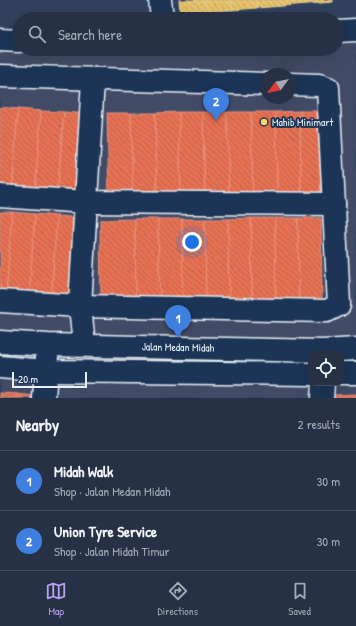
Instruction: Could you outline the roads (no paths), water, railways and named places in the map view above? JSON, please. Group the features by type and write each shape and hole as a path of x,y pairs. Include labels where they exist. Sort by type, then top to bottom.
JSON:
{"street":[{"path":"160,0 161,12"},
{"path":"344,31 356,30"},
{"path":"0,40 12,41"},
{"path":"0,76 260,84"},
{"path":"84,345 80,306 93,80"},
{"path":"0,301 80,306 327,311 339,305 328,88 319,85 296,84"},
{"path":"0,196 86,202 334,204"},
{"name":"Jalan Medan Midah","path":"0,342 48,345 308,352"},
{"path":"44,398 48,345"},
{"name":"Jalan Medan Midah","path":"344,350 356,349"},
{"path":"0,367 46,371 308,374"},
{"path":"344,374 356,373"},
{"path":"322,398 323,386"}],"place":[{"name":"Union Tyre Service","path":"216,121"},
{"name":"Mahib Minimart","path":"264,122"},
{"name":"Midah Walk","path":"178,338"}]}
